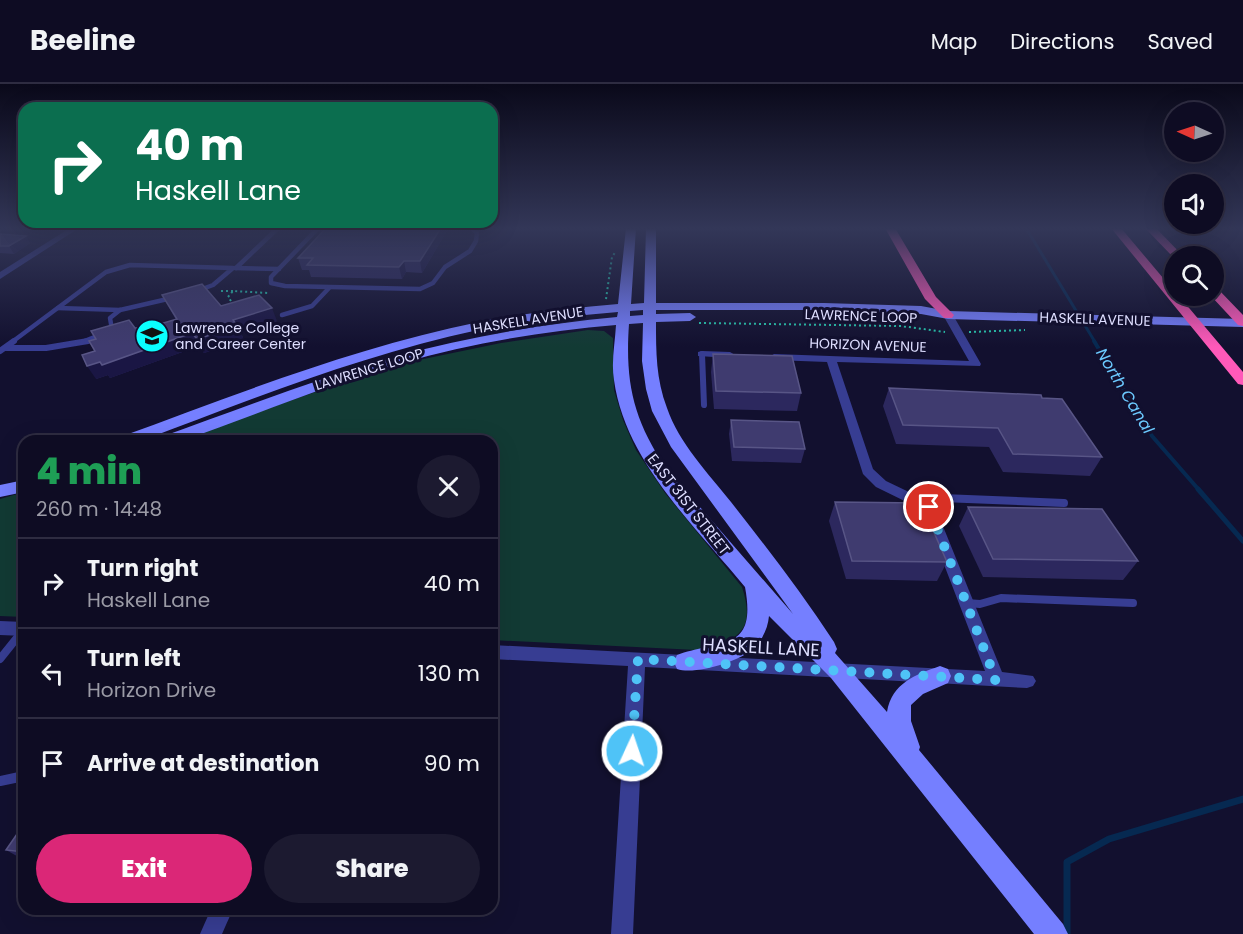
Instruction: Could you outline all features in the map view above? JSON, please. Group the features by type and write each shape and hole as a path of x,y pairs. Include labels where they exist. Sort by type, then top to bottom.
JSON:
{"highway":[{"path":"913,268 931,299 948,315"},
{"path":"926,268 945,299 948,315"},
{"path":"1148,268 1243,381"},
{"path":"1224,303 1243,322"}],"main road":[{"name":"EAST 31ST STREET","path":"628,268 621,378 628,410 648,454 682,501 775,609 839,671 1053,934"},
{"name":"EAST 31ST STREET","path":"650,268 650,375 656,400 669,431 700,476 796,600 839,671"},
{"name":"HASKELL AVENUE","path":"142,435 293,378 410,342 530,317 649,312 714,317 923,321 948,315 1243,322"},
{"name":"HASKELL AVENUE","path":"184,435 347,376 418,355 624,313"},
{"path":"685,662 723,654 748,642 754,633 760,613 754,585"},
{"path":"927,780 902,735 898,717 901,701 907,692 917,684 939,676"}],"street":[{"path":"0,276 13,268"},
{"name":"HORIZON AVENUE","path":"761,356 976,364 948,315"},
{"path":"702,354 738,356"},
{"path":"831,359 867,471 881,484 929,507 996,680"},
{"path":"0,628 18,629"},
{"name":"HASKELL LANE","path":"498,652 1027,681"},
{"path":"622,934 638,659"},
{"path":"211,934 219,915"}],"lane":[{"path":"2,349 106,272 118,268"},
{"path":"216,268 279,269"},
{"path":"194,291 213,285 235,268"},
{"path":"279,269 270,280 277,286 412,290 434,284 445,268"},
{"path":"282,315 312,306 329,288"},
{"path":"58,308 120,310 176,296"},
{"path":"2,349 51,348 104,334 112,330 110,318 120,310"},
{"path":"702,354 704,405"},
{"path":"929,507 942,498 1064,503"},
{"path":"966,603 980,604 1001,598 1133,603"},
{"path":"0,659 18,636"},
{"path":"0,781 18,777"}],"path":[{"path":"603,302 608,296 611,268"},
{"path":"239,310 228,297 233,291 272,293 285,286"},
{"name":"LAWRENCE LOOP","path":"689,323 901,326 946,332"},
{"path":"970,333 1028,330"}],"green space":[{"path":"588,330 604,331 613,338 614,390 623,420 636,450 665,493 742,587 747,615 745,625 740,632 723,643 697,650 498,640 498,435 191,435 409,362 501,343"},
{"path":"18,494 18,617 0,616 0,499"}],"building":[{"path":"202,284 221,306 259,295 272,308 233,320 238,327 197,339 192,333 102,365 100,362 87,366 82,355 95,351 89,341 96,339 91,331 129,320 135,328 140,330 177,319 162,295"},
{"path":"713,354 792,356 801,393 716,391"},
{"path":"889,388 1041,395 1042,398 1062,399 1102,457 1013,454 998,428 903,425"},
{"path":"731,420 799,422 805,449 734,447"},
{"path":"835,502 921,503 947,562 852,561"},
{"path":"968,507 1102,509 1138,561 993,559"},
{"path":"18,833 18,851 6,850"}],"waterway":[{"name":"North Canal","path":"1050,268 1095,342"},
{"name":"North Canal","path":"1094,341 1152,436 1199,490"},
{"name":"North Canal","path":"1198,489 1243,541"},
{"name":"North Canal","path":"1067,934 1067,862 1109,839 1243,799"}],"place":[{"name":"Lawrence College and Career Center","path":"152,336"}],"route":[{"path":"632,751 638,659 996,680 929,507"}]}
